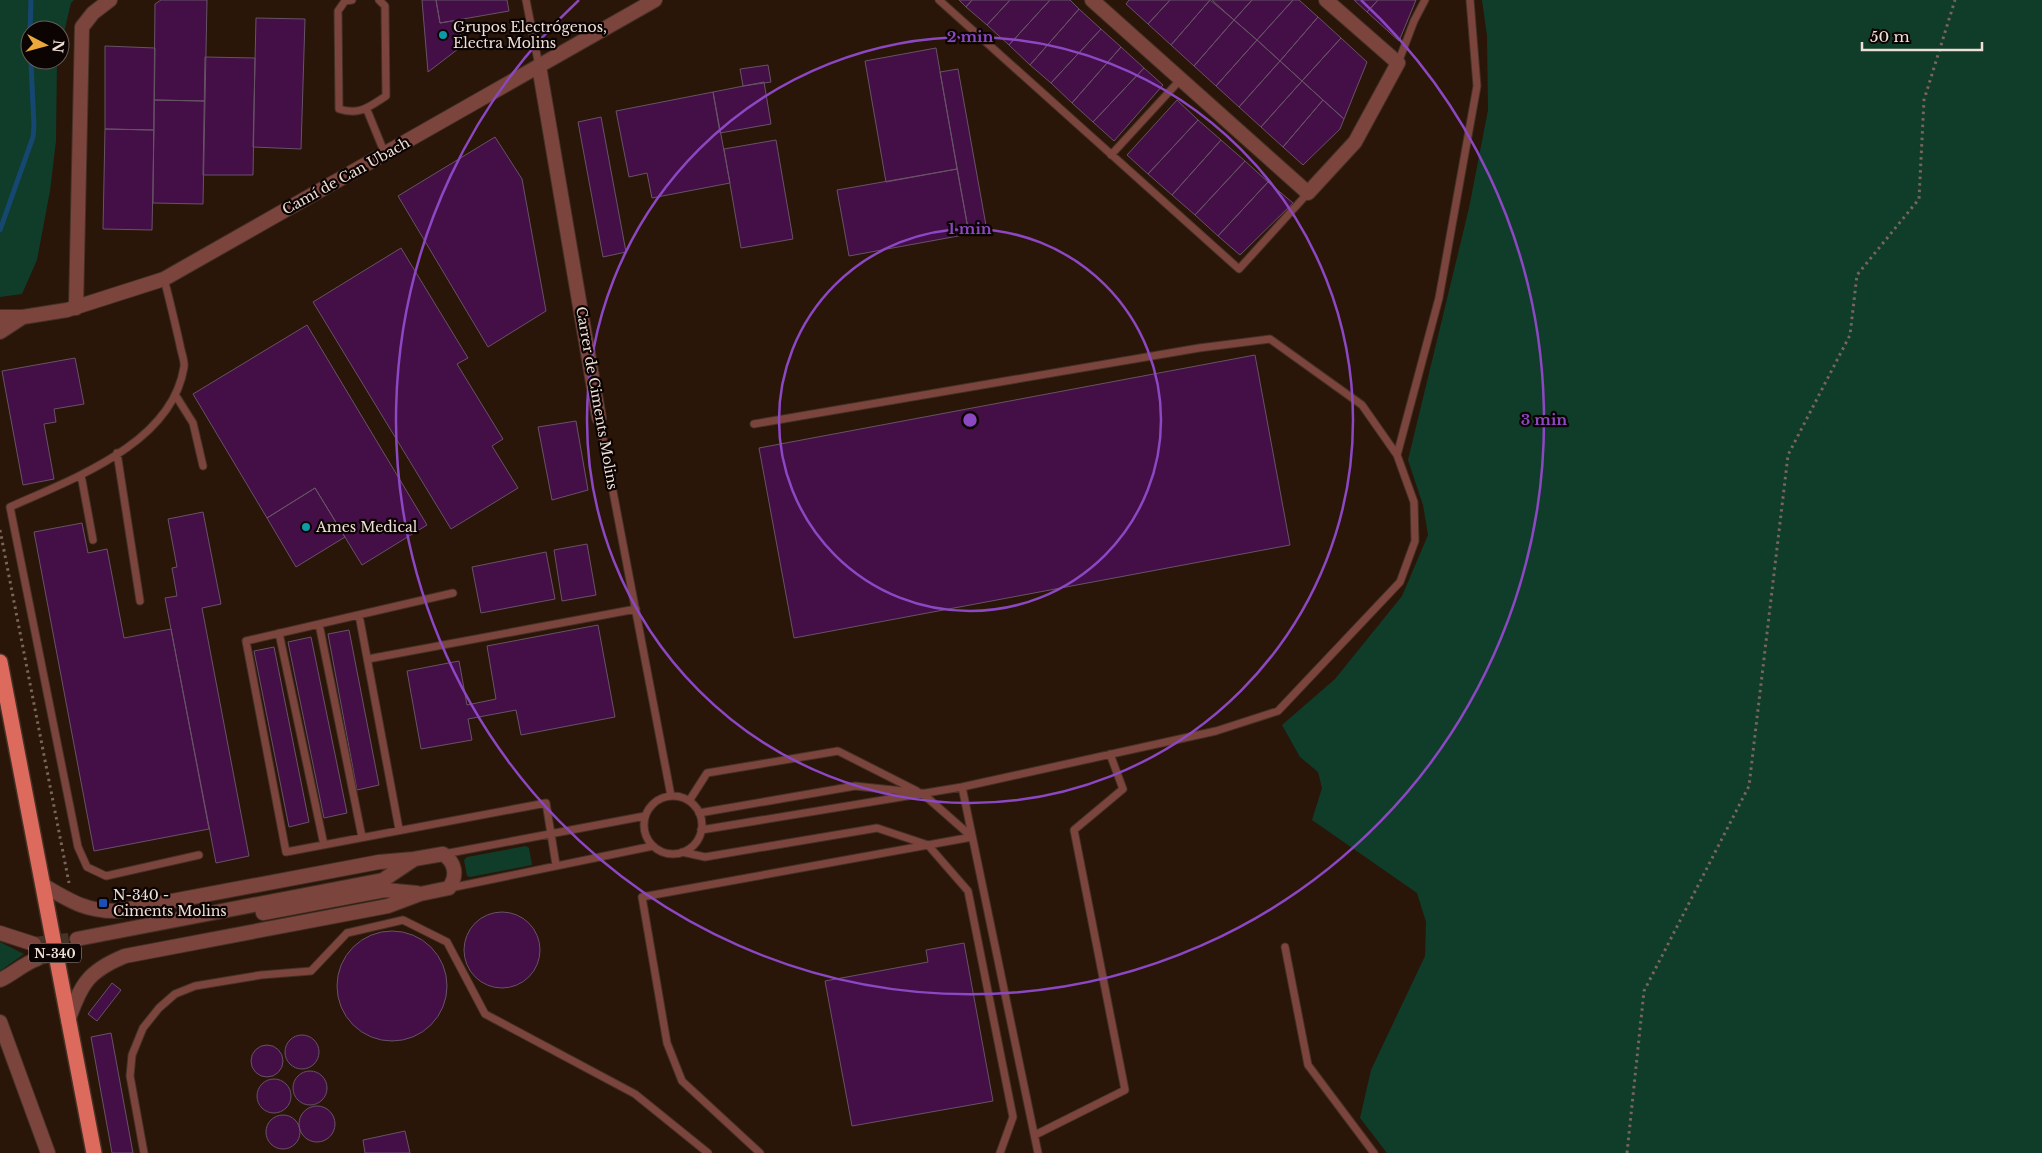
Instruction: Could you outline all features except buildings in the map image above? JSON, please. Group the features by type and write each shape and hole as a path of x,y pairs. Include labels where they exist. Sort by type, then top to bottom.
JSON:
{"main road":[{"name":"N-340","path":"0,662 94,1153"}],"street":[{"path":"76,308 82,27 93,13 110,0"},
{"name":"Camí de Can Ubach","path":"0,317 23,318 76,308 164,278 655,0"},
{"path":"1092,0 1308,193 1354,142 1398,63 1326,0"},
{"name":"Carrer de Ciments Molins","path":"539,66 600,418"},
{"name":"Camí de Can Ubach","path":"0,332 23,318"},
{"path":"43,885 78,905 92,910 119,911 379,862 443,854 449,858 455,870 454,878 449,888 420,894 388,906 125,956 104,965 88,980 77,996 68,1020"},
{"path":"414,859 383,880 78,943 385,890 420,894"},
{"path":"0,933 34,944"},
{"path":"0,980 36,959"},
{"path":"0,1022 48,1153"}],"lane":[{"path":"352,0 345,1 338,11 339,109 348,112 367,110 386,96 385,6 379,0"},
{"name":"Carrer de Ciments Molins","path":"526,0 539,66"},
{"path":"939,0 1239,270 1308,193"},
{"path":"1398,63 1425,0"},
{"path":"1396,455 1439,298 1477,86 1470,0"},
{"path":"1110,155 1180,80"},
{"path":"367,110 386,154"},
{"path":"164,278 184,366 176,396 160,420 117,454 95,468 10,507 78,846 87,867 106,876 199,856"},
{"path":"701,830 962,786 1216,731 1278,712 1400,582 1415,541 1414,502 1396,455 1362,406 1270,339 1199,348 754,424"},
{"path":"176,396 193,423 203,466"},
{"name":"Carrer de Ciments Molins","path":"600,418 671,796"},
{"path":"117,454 140,601"},
{"path":"81,475 93,540"},
{"path":"453,593 246,641 286,852 399,829 546,803 556,866"},
{"path":"368,659 636,609"},
{"path":"359,615 399,829"},
{"path":"319,624 362,837"},
{"path":"280,633 324,845"},
{"path":"689,801 707,773 838,751 922,793 972,837"},
{"path":"1034,1135 1124,1090 1074,830 1123,789 1110,754"},
{"path":"699,813 855,786 922,793"},
{"path":"962,786 1038,1153"},
{"path":"671,796 689,801 699,813 701,820 701,830 692,846 682,852 672,854 653,846 644,830 645,816 653,803 671,796"},
{"path":"443,854 645,816"},
{"path":"682,852 706,857 877,828 928,845 968,891 1013,1117 1000,1153"},
{"path":"760,1153 682,1081 667,1043 642,896 972,837"},
{"path":"449,888 653,846"},
{"path":"144,1153 130,1076 132,1055 143,1028 159,1008 175,994 195,986 311,971 347,933 403,920 447,942 485,1014 635,1094 708,1153"},
{"path":"1285,947 1308,1065 1374,1153"}],"path":[{"path":"1627,1153 1644,991 1749,786 1788,455 1850,334 1857,275 1918,199 1924,100 1955,0"},
{"path":"0,530 69,883"}],"green space":[{"path":"0,0 74,0 71,3 67,20 20,20 20,70 57,70 56,141 50,191 37,260 22,294 0,297"},
{"path":"1482,0 2042,0 2042,1153 1387,1153 1360,1118 1371,1070 1425,956 1426,922 1417,893 1312,820 1322,788 1318,772 1300,757 1282,725 1335,679 1402,596 1428,535 1423,505 1408,460 1469,208 1488,110 1487,36"},
{"path":"526,846 529,848 532,865 467,876 464,860 467,857"},
{"path":"0,942 24,954 0,971"}],"waterway":[{"path":"30,20 31,0"},
{"path":"0,230 33,137 31,70"}],"tunnel":[{"path":"34,944 77,939"},
{"path":"37,959 78,948"}],"place":[{"name":"Grupos Electrógenos, Electra Molins","path":"443,35"},
{"name":"Ames Medical","path":"306,527"},
{"name":"N-340 - Ciments Molins","path":"103,903"}]}
